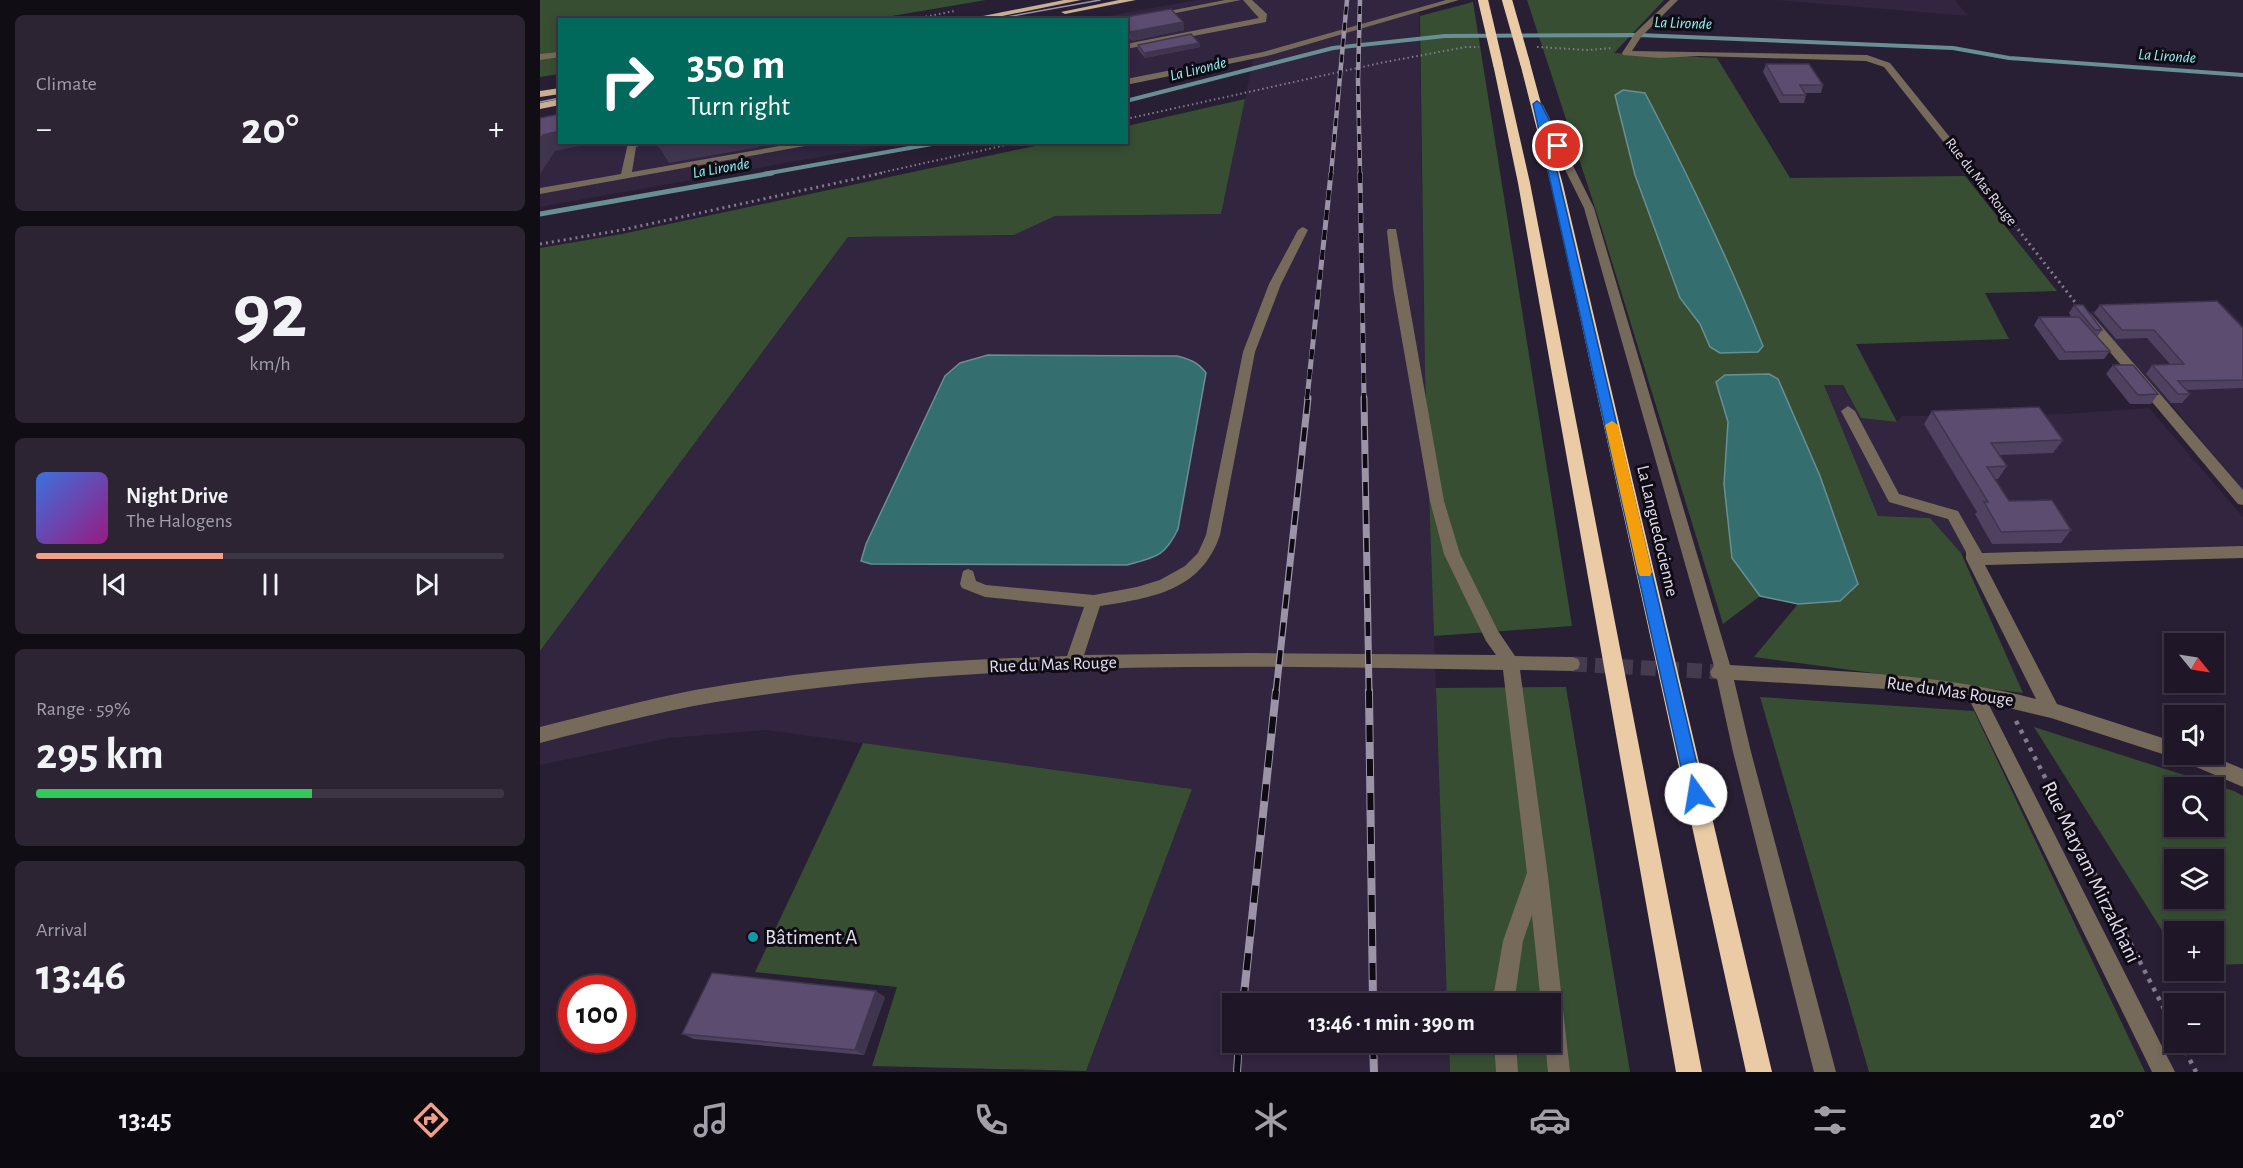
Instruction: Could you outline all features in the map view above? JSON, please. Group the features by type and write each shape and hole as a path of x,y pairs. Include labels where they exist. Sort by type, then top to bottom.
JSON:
{"highway":[{"path":"1483,0 1526,194 1689,1072"},
{"name":"La Languedocienne","path":"1508,0 1537,104 1759,1072"}],"main road":[{"path":"978,18 1077,0"},
{"path":"1034,18 1131,0"},
{"path":"540,94 558,91"},
{"path":"540,106 558,102"}],"street":[{"path":"1128,21 1237,0"},
{"path":"1128,47 1263,20 1264,16 1247,0"},
{"path":"1128,82 1264,54 1455,0"},
{"path":"1628,50 1638,35 1674,0"},
{"name":"Rue du Mas Rouge","path":"1628,50 1660,55 1699,53 1867,58 1887,65 1973,172"},
{"path":"540,57 558,54"},
{"path":"1537,104 1588,208 1721,672 1825,1072"},
{"path":"626,176 632,145 636,144"},
{"path":"540,190 810,144"},
{"path":"968,575 968,584 985,591 1094,601 1143,593 1179,577 1202,559 1213,535 1249,352 1275,284 1303,230"},
{"path":"1392,231 1398,288 1437,501 1452,554 1492,636 1511,663 1559,1072"},
{"path":"2083,312 2243,500"},
{"path":"1848,411 1894,498 1953,515 1974,552 1974,559 2051,710"},
{"path":"1974,559 2243,552"},
{"path":"1073,663 1094,601"},
{"name":"Rue du Mas Rouge","path":"540,735 714,694 923,669 1235,660 1572,664"},
{"name":"Rue du Mas Rouge","path":"1721,672 1921,684 2004,698 2051,710 2164,746"},
{"name":"Rue Maryam Mirzakhani","path":"1975,694 2164,1072"},
{"path":"2212,765 2243,778"},
{"path":"1505,993 1513,941 1537,873"},
{"path":"1506,1053 1507,1072"}],"path":[{"path":"1537,46 1628,50"},
{"path":"1128,119 1380,63 1466,47 1489,47"},
{"path":"540,244 622,230 1011,144"},
{"name":"Rue du Mas Rouge","path":"1973,172 2083,312"},
{"path":"2004,698 2164,1009"},
{"path":"2186,1053 2196,1072"}],"shaded area":[{"path":"540,0 986,0 880,18 558,18 558,74 540,77"},
{"path":"1197,0 1443,0 1419,8 1425,376 1447,993 1222,993 1222,1053 1449,1053 1450,1072 1086,1072 1192,789 767,730 669,738 540,765 540,651 848,237 1014,235 1055,216 1221,214 1254,55 1128,84 1128,18 1097,18"},
{"path":"1527,0 1664,0 1614,53 1717,58 1790,178 1965,176 2057,291 1985,293 2009,339 1856,344 1897,422 1861,418 1843,385 1824,385 1878,516 1930,518 1961,553 2023,693 1754,657 1798,604 1840,601 1858,584 1820,476 1778,379 1716,382 1728,422 1724,484 1732,558 1760,596 1723,624 1600,223","holes":["1623,90 1645,93 1747,305 1763,346 1710,347"]},
{"path":"1775,0 1955,0 1968,16"},
{"path":"1473,2 1572,626 1434,636 1425,376 1420,16"},
{"path":"1623,90 1645,93 1661,124 1750,314 1763,346 1758,352 1720,353 1710,347 1700,324 1680,298 1635,175 1615,95"},
{"path":"1245,99 1221,214 1055,216 1014,235 848,237 540,651 540,248 622,234 1044,144 1128,144 1128,126"},
{"path":"540,121 558,140 558,144 892,144 540,207"},
{"path":"2223,304 2243,325 2243,491 2172,405 2160,407 2082,312"},
{"path":"988,355 1177,356 1203,369 1206,373 1178,529 1164,551 1127,565 871,564 861,561 866,544 945,376 960,363"},
{"path":"1769,374 1778,379 1820,476 1858,584 1840,601 1798,604 1760,596 1732,558 1724,484 1728,422 1716,382 1725,375"},
{"path":"1824,385 1842,385 1861,418 1897,422 1902,416 2065,414 2149,408 2243,517 2243,545 2239,547 1961,553 1930,518 1878,516"},
{"path":"1566,687 1630,1072 1450,1072 1449,1053 1561,1053 1561,993 1447,993 1436,688"},
{"path":"1760,697 1974,711 2145,1072 1869,1072"},
{"path":"2034,727 2190,777 2164,777 2164,837 2224,837 2224,788 2243,796 2243,964 2224,965 2224,921 2164,921 2164,934"},
{"path":"863,743 1192,789 1086,1071 872,1066 897,987 755,972"}],"building":[{"path":"1171,9 1183,22 1130,32 1128,18 1120,18"},
{"path":"1191,34 1199,43 1144,53 1138,45"},
{"path":"1766,64 1809,64 1823,85 1800,85 1806,95 1783,95"},
{"path":"558,114 558,131 543,135 540,139 540,118"},
{"path":"2217,301 2243,328 2243,380 2178,381 2190,394 2178,394 2152,365 2184,364 2154,330 2122,330 2100,305"},
{"path":"2074,305 2083,305 2102,330 2095,330"},
{"path":"2039,317 2079,317 2110,351 2065,352"},
{"path":"2113,365 2133,365 2158,394 2138,395"},
{"path":"2039,407 2063,440 1991,443 2007,466 1987,467 2009,501 2052,500 2071,530 2001,532 1984,502 1988,502 1932,411"},
{"name":"Bâtiment A","path":"712,973 876,991 855,1050 682,1034"}],"waterway":[{"name":"La Lironde","path":"1128,100 1333,48 1445,36 1638,35 1953,48 2009,58 2243,75"},
{"name":"La Lironde","path":"764,174 932,144"},
{"name":"La Lironde","path":"540,214 772,173"}],"tunnel":[{"path":"1572,664 1718,672"}],"tram line":[{"path":"1001,18 1100,0"},
{"path":"540,102 558,98"}],"railway":[{"path":"1331,174 1347,0"},
{"path":"1360,0 1358,80 1360,174"},
{"path":"1307,399 1331,173"},
{"path":"1360,173 1364,399"},
{"path":"1276,692 1308,398"},
{"path":"1364,398 1369,692"},
{"path":"1244,993 1276,691"},
{"path":"1369,691 1373,993"},
{"path":"1237,1072 1238,1053"},
{"path":"1373,1053 1374,1072"}],"slow traffic":[{"path":"1612,425 1645,572"}],"place":[{"name":"Bâtiment A","path":"753,937"}],"route":[{"path":"1558,146 1537,104 1696,794"}]}
